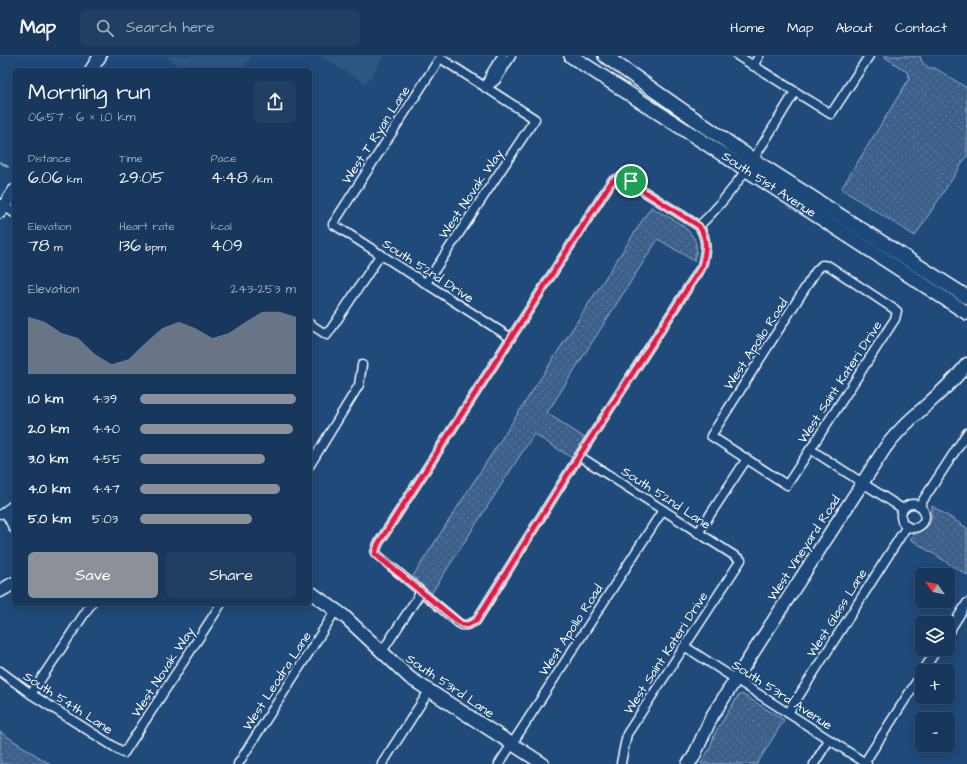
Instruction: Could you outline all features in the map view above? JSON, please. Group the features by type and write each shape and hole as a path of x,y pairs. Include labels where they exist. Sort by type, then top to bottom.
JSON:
{"main road":[{"name":"South 51st Avenue","path":"571,56 967,298"},
{"name":"South 51st Avenue","path":"605,56 749,164 967,313"}],"street":[{"path":"92,68 100,56"},
{"path":"486,88 490,75 502,56"},
{"path":"486,88 496,80 511,56"},
{"path":"738,56 832,114 869,56"},
{"path":"753,66 759,56"},
{"name":"West T Ryan Lane","path":"333,224 440,58 486,88"},
{"name":"West Novak Way","path":"426,283 535,118 486,88"},
{"path":"699,226 716,210 749,164 796,92"},
{"path":"621,177 699,226 705,235 707,246 702,266 579,456 476,621 467,625 456,621 375,554 378,544 612,181 621,177"},
{"path":"4,209 12,194"},
{"name":"South 52nd Drive","path":"333,224 511,338"},
{"path":"312,325 328,335 381,254"},
{"name":"West Apollo Road","path":"746,460 711,436 816,271 822,265 829,266 897,311"},
{"name":"West Saint Kateri Drive","path":"746,460 787,485 895,319 897,311"},
{"name":"West Vineyard Road","path":"692,762 712,716 885,448 900,428 947,386 967,364"},
{"path":"312,461 359,385 362,365"},
{"path":"920,505 967,433"},
{"path":"810,450 903,509"},
{"name":"South 52nd Lane","path":"579,456 740,560"},
{"path":"698,532 746,460"},
{"path":"913,503 924,508 926,516 922,524 915,528 907,526 902,520 903,509 913,503"},
{"path":"12,506 2,513 12,526"},
{"name":"West Apollo Road","path":"499,764 663,510"},
{"name":"West Glass Lane","path":"788,713 907,526"},
{"name":"West Saint Kateri Drive","path":"621,763 627,734 740,560"},
{"path":"0,591 12,583"},
{"path":"381,653 421,592"},
{"name":"South 53rd Lane","path":"312,593 336,610 400,671 543,764"},
{"path":"955,621 967,603"},
{"path":"31,694 89,606"},
{"name":"West Novak Way","path":"124,753 220,606"},
{"name":"West Leodra Lane","path":"238,764 336,610"},
{"name":"South 53rd Avenue","path":"684,646 866,763"},
{"name":"South 54th Lane","path":"0,671 31,694 124,753"},
{"path":"866,763 915,685"},
{"path":"382,764 429,691"},
{"path":"814,764 829,740"}],"shaded area":[{"path":"164,56 251,56 243,68 183,68"},
{"path":"320,56 384,56 366,84"},
{"path":"883,56 920,56 922,62 929,68 935,68 967,88 967,156 915,236 841,189 909,79 907,72"},
{"path":"651,207 677,222 691,234 695,242 696,251 694,261 658,239 547,413 585,438 572,458 534,434 431,594 413,576"},
{"path":"932,506 967,528 967,575 910,539 929,525 932,515"},
{"path":"742,694 784,720 757,764 701,764 710,748 715,733 738,696"},
{"path":"0,732 50,764 0,764"}],"waterway":[{"path":"0,162 8,167"}],"route":[{"path":"621,177 631,181 699,226 705,235 707,246 702,266 579,456 476,621 467,625 461,624 375,554 378,544 612,181 621,177"}]}
